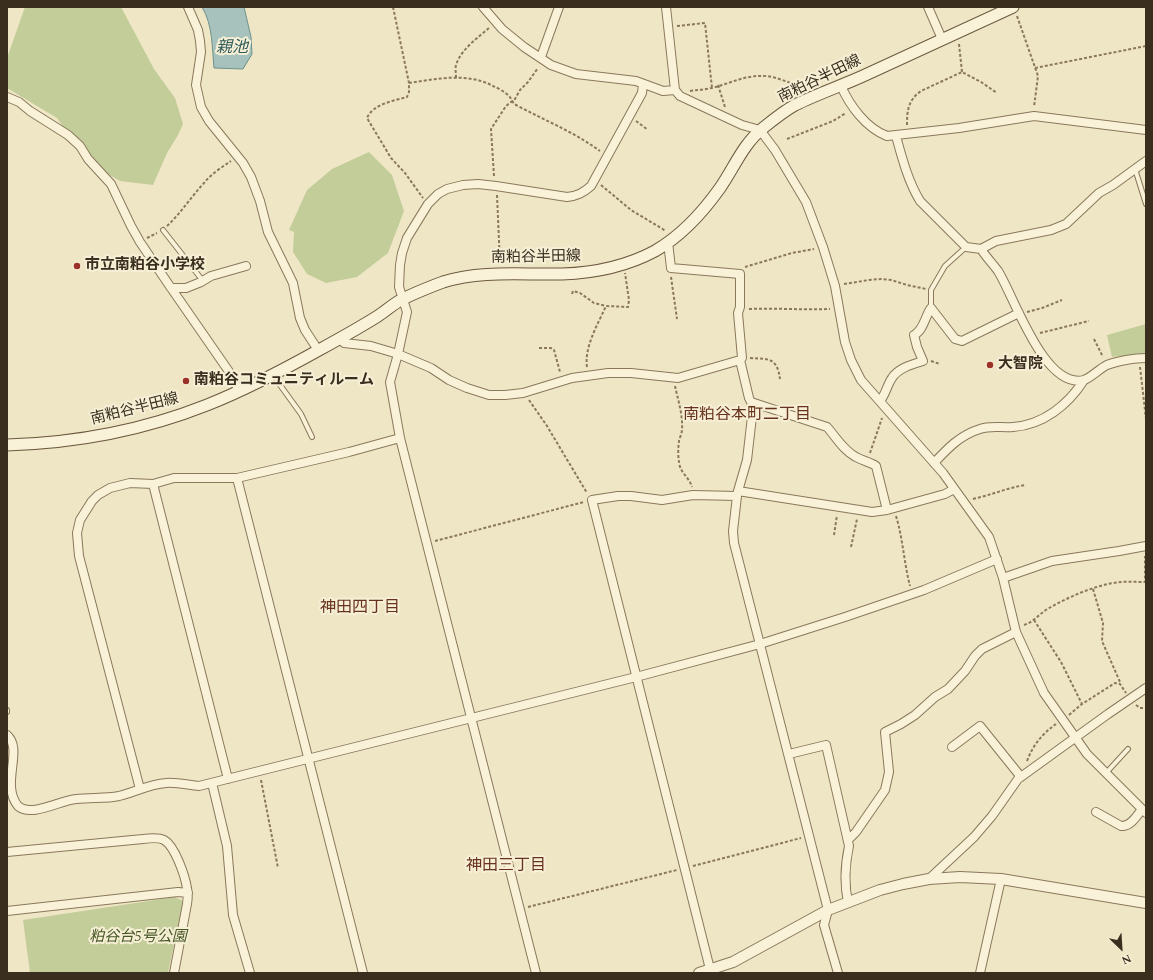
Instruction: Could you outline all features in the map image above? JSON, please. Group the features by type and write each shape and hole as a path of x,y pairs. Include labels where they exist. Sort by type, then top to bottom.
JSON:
{"main road":[{"name":"南粕谷半田線","path":"7,445 44,443 74,439 138,426 191,411 239,391 274,374 378,316 402,299 442,283 463,277 501,273 563,274 586,272 640,258 656,250 670,240 695,218 720,188 741,152 760,130 794,106 955,33 1014,9"}],"street":[{"path":"188,7 198,30 200,41 201,59 196,85 201,107 209,121 238,157 251,177 260,201 268,232 293,283 300,318 305,330 318,350"},
{"path":"483,7 502,29 524,47 551,65 576,74 636,81 663,91 675,91"},
{"path":"542,58 559,7"},
{"path":"666,7 675,91 680,96 742,125 760,130 775,150 806,202 835,286 845,342 851,360 861,380 943,473 989,537 1003,578 1015,630 1044,693 1087,754 1144,811 1124,827 1096,812"},
{"path":"928,7 942,39"},
{"path":"536,973 400,438 390,382 407,312 399,287 402,253 407,238 428,204 438,194 447,189 463,185 495,186 567,197 576,196 583,193 591,186 606,156 630,116 642,93 643,84"},
{"path":"841,86 854,108 867,123 878,132 887,136 896,136 1034,116 1146,130"},
{"path":"7,97 19,102 30,111 68,135 80,146 88,159 111,184 140,242 230,373 239,391"},
{"path":"896,136 904,162 920,201 966,247 981,249 996,240 1051,230 1066,224 1099,193 1113,185 1146,161"},
{"path":"670,240 671,268 740,274 738,313 741,359 751,402 752,413 747,460 737,493 733,531 734,544 828,910 824,925 838,973"},
{"path":"981,249 998,271 1029,335 1047,362 1065,378 1084,380"},
{"path":"171,288 186,288 211,276 246,266"},
{"path":"883,404 892,377 911,365 923,361 916,347 914,335 918,333 931,308 955,339 962,341 1019,314"},
{"path":"339,338 344,343 371,346 398,354 431,368 449,380 489,395 523,393 562,381 608,373 631,373 678,378 741,359"},
{"path":"934,463 950,445 960,438 979,429 992,426 1012,427 1030,425 1052,414 1071,397 1084,380 1107,365 1142,358"},
{"path":"751,402 827,427 849,452 857,458 876,466 889,509"},
{"path":"140,789 79,556 77,533 83,513 98,495 110,488 130,483 153,484 174,478 237,478 349,452 400,438"},
{"path":"237,478 363,973"},
{"path":"153,484 228,778"},
{"path":"710,971 592,500 618,496 630,496 662,500 693,495 737,493 872,512 945,494 954,490"},
{"path":"1003,578 1052,561 1144,546"},
{"path":"7,735 10,737 13,746 8,772 10,793 14,802 20,808 26,810 45,808 76,799 101,799 112,797 166,783 199,786 636,677 760,644 912,594 997,558"},
{"path":"848,840 856,832 885,790 889,772 885,732 915,715 935,697 948,689 965,671 975,656 982,649 1015,630"},
{"path":"929,879 974,837 992,816 1020,778 1146,688"},
{"path":"952,747 980,726 1020,778"},
{"path":"789,754 826,745 849,846 846,859 845,887 848,902"},
{"path":"212,783 227,846 233,915 250,973"},
{"path":"7,852 155,838 163,840 169,844 174,852 187,885 188,893 174,973"},
{"path":"699,973 710,971 733,962 828,910 880,890 929,879 960,877 1001,879 1146,903"},
{"path":"980,973 1001,879"},
{"path":"7,911 178,892 188,893"}],"lane":[{"path":"1135,169 1146,204"},
{"path":"163,230 203,281"},
{"path":"931,308 931,290 945,266 966,247"},
{"path":"274,374 301,414 312,436"},
{"path":"1106,773 1128,749"}],"path":[{"path":"393,7 409,92 406,96 376,107 370,112 367,118 391,158 405,173 428,204"},
{"path":"1014,9 1038,76 1034,116"},
{"path":"456,78 456,63 464,51 496,22"},
{"path":"668,27 705,23 712,88"},
{"path":"955,33 960,49 962,72"},
{"path":"1035,68 1146,46"},
{"path":"501,273 491,129 506,106 512,102 542,58"},
{"path":"962,72 990,87 997,93"},
{"path":"908,134 908,108 915,96 921,91 962,72"},
{"path":"675,91 690,91 712,88 718,85 750,77 763,76 780,79 798,86 813,87 821,94"},
{"path":"408,83 444,78 465,78 493,86 508,96 514,104 583,138 606,156"},
{"path":"718,85 727,114 725,117"},
{"path":"787,139 833,121 854,108"},
{"path":"630,116 648,130"},
{"path":"140,242 163,230 182,210 204,182 238,157"},
{"path":"594,179 631,210 670,233 670,240"},
{"path":"740,274 739,269 792,253 822,247"},
{"path":"572,294 573,291 580,292 594,302 606,306 628,307 629,300 623,263"},
{"path":"671,268 676,319"},
{"path":"835,286 881,279 891,280 907,286 931,290"},
{"path":"1019,314 1042,308 1062,300"},
{"path":"589,376 586,359 592,336 606,306"},
{"path":"739,309 839,309"},
{"path":"1029,335 1052,331 1089,321"},
{"path":"1094,339 1107,365"},
{"path":"539,348 552,348 554,350 562,381"},
{"path":"1142,358 1141,371 1146,419"},
{"path":"741,359 765,359 774,362 777,365 780,379"},
{"path":"673,377 682,419 682,430 678,447 679,463 681,470 691,484 693,495"},
{"path":"427,543 592,500 547,426 523,393"},
{"path":"867,461 883,404"},
{"path":"963,501 986,496 1013,487 1026,485"},
{"path":"834,536 837,516 836,506"},
{"path":"889,509 896,518 912,594"},
{"path":"851,547 857,510"},
{"path":"1015,630 1034,620 1049,608 1093,589 1113,583 1144,582 1144,546"},
{"path":"1093,589 1103,623 1102,641 1120,684 1130,699 1140,708 1146,708"},
{"path":"1034,620 1061,662 1082,704"},
{"path":"1030,771 1027,762 1034,745 1046,732 1082,704 1110,685 1115,683 1120,684"},
{"path":"259,771 278,868"},
{"path":"520,908 810,836"}],"green space":[{"path":"25,7 121,7 154,69 175,98 183,124 167,153 153,185 120,181 87,162 57,118 7,88 7,58"},
{"path":"369,152 392,175 404,211 388,253 357,277 326,283 307,274 293,252 294,232 289,230 307,190 332,169"},
{"path":"1146,324 1146,354 1112,357 1107,335"},
{"name":"粕谷台5号公園","path":"175,897 183,901 168,973 30,973 23,920"}],"water":[{"name":"親池","path":"202,7 244,7 251,37 252,54 243,69 214,68 210,29 206,14"}],"place":[{"name":"市立南粕谷小学校","path":"77,266"},
{"name":"大智院","path":"990,365"},
{"name":"南粕谷コミュニティルーム","path":"186,381"}],"district":[{"name":"南粕谷本町二丁目","path":"747,416"},
{"name":"神田四丁目","path":"360,609"},
{"name":"神田三丁目","path":"506,867"}]}
